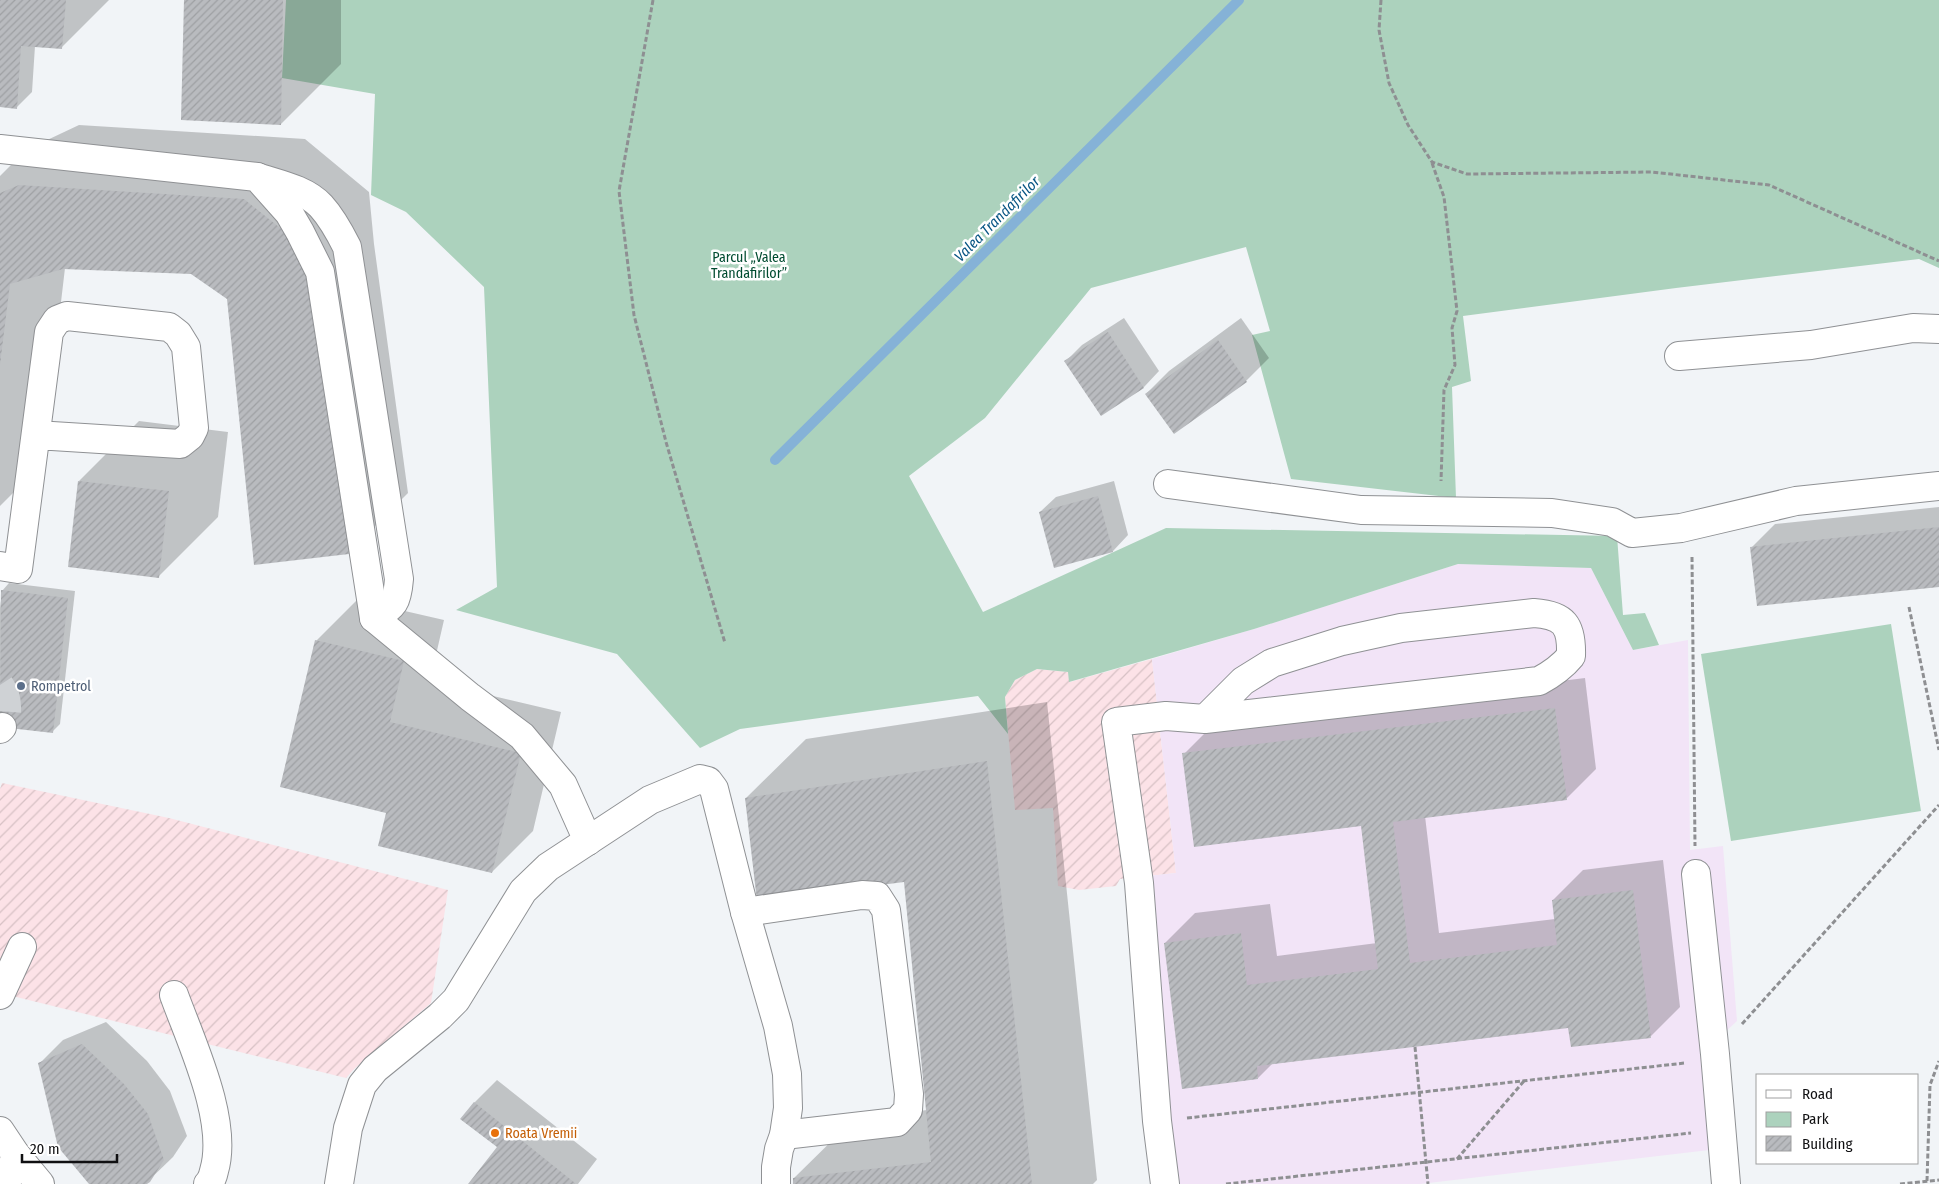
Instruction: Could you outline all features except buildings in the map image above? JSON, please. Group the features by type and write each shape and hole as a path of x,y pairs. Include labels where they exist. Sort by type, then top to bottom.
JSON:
{"lane":[{"path":"0,149 256,177 299,191 321,206 336,226 347,246 399,579 398,598 388,609 374,618"},
{"path":"256,177 289,213 304,238 320,272 374,618 470,697 522,736 563,785 588,841"},
{"path":"0,566 18,569 49,332 57,320 67,316 169,327 178,334 186,347 194,428 190,436 180,444 36,435"},
{"path":"1679,356 1812,345 1914,328 1939,329"},
{"path":"1168,484 1361,510 1552,513 1612,522 1632,533 1692,526 1796,501 1939,486"},
{"path":"1165,1184 1157,1121 1139,883 1116,722 1166,716 1205,719 1539,680 1552,674 1571,656 1569,630 1560,619 1548,614 1534,613 1401,628 1342,641 1272,663 1243,681 1205,719"},
{"path":"339,1184 348,1128 362,1085 376,1069 440,1016 456,1000 523,891 548,867 650,800 700,779 708,781 714,789 745,912 778,1026 787,1074 788,1108 784,1135 779,1148 776,1184"},
{"path":"1696,874 1726,1184"},
{"path":"745,912 862,894 877,896 886,910 909,1094 908,1110 897,1122 784,1135"},
{"path":"0,994 22,947"},
{"path":"174,995 213,1101 218,1136 218,1158 211,1181 208,1184"},
{"path":"0,1131 16,1155 40,1184"},
{"path":"6,1184 16,1155"}],"path":[{"path":"653,0 619,191 634,315 666,442 725,643"},
{"path":"1381,0 1379,30 1389,83 1408,125 1432,162 1444,197 1457,311 1452,328 1455,365 1444,390 1441,485 1453,512"},
{"path":"1432,162 1467,174 1652,172 1770,185 1939,261"},
{"path":"1692,526 1696,874"},
{"path":"1909,607 1939,750"},
{"path":"1157,1121 1524,1081 1715,1057 1939,805"},
{"path":"1415,1047 1428,1184"},
{"path":"1928,1181 1930,1086 1939,1060"},
{"path":"1457,1159 1524,1081"},
{"path":"1226,1184 1722,1130"},
{"path":"1900,1184 1939,1180"}],"shaded area":[{"path":"1458,564 1591,568 1633,650 1688,640 1690,850 1723,846 1737,1021 1723,1034 1735,1147 1420,1184 1159,1184 1131,878 1176,873 1152,659 1254,629"},
{"path":"1152,659 1176,873 1120,879 1116,886 1079,890 1058,886 1053,808 1015,810 1005,697 1015,680 1037,669 1068,672 1070,682"},
{"path":"2,783 169,818 448,890 431,1003 346,1078 0,993 0,789"}],"green space":[{"name":"Parcul „Valea Trandafirilor”","path":"286,0 1939,0 1939,268 1919,259 1463,316 1471,381 1452,387 1456,498 1291,479 1252,335 1270,331 1246,247 1091,288 985,418 909,476 983,612 1166,528 1617,536 1623,615 1645,613 1659,645 1633,650 1591,568 1458,564 1254,629 1069,682 1068,672 1037,669 1015,680 1005,697 1008,734 978,696 740,729 700,748 617,654 456,610 497,587 484,287 406,212 371,195 375,94 282,78"},
{"path":"1891,624 1921,811 1731,841 1701,654"}],"waterway":[{"name":"Valea Trandafirilor","path":"775,460 1239,0"}],"tunnel":[{"path":"0,685 5,695 7,706 5,722 2,727"}],"place":[{"name":"Rompetrol","path":"21,686"},
{"name":"Roata Vremii","path":"495,1133"}]}
